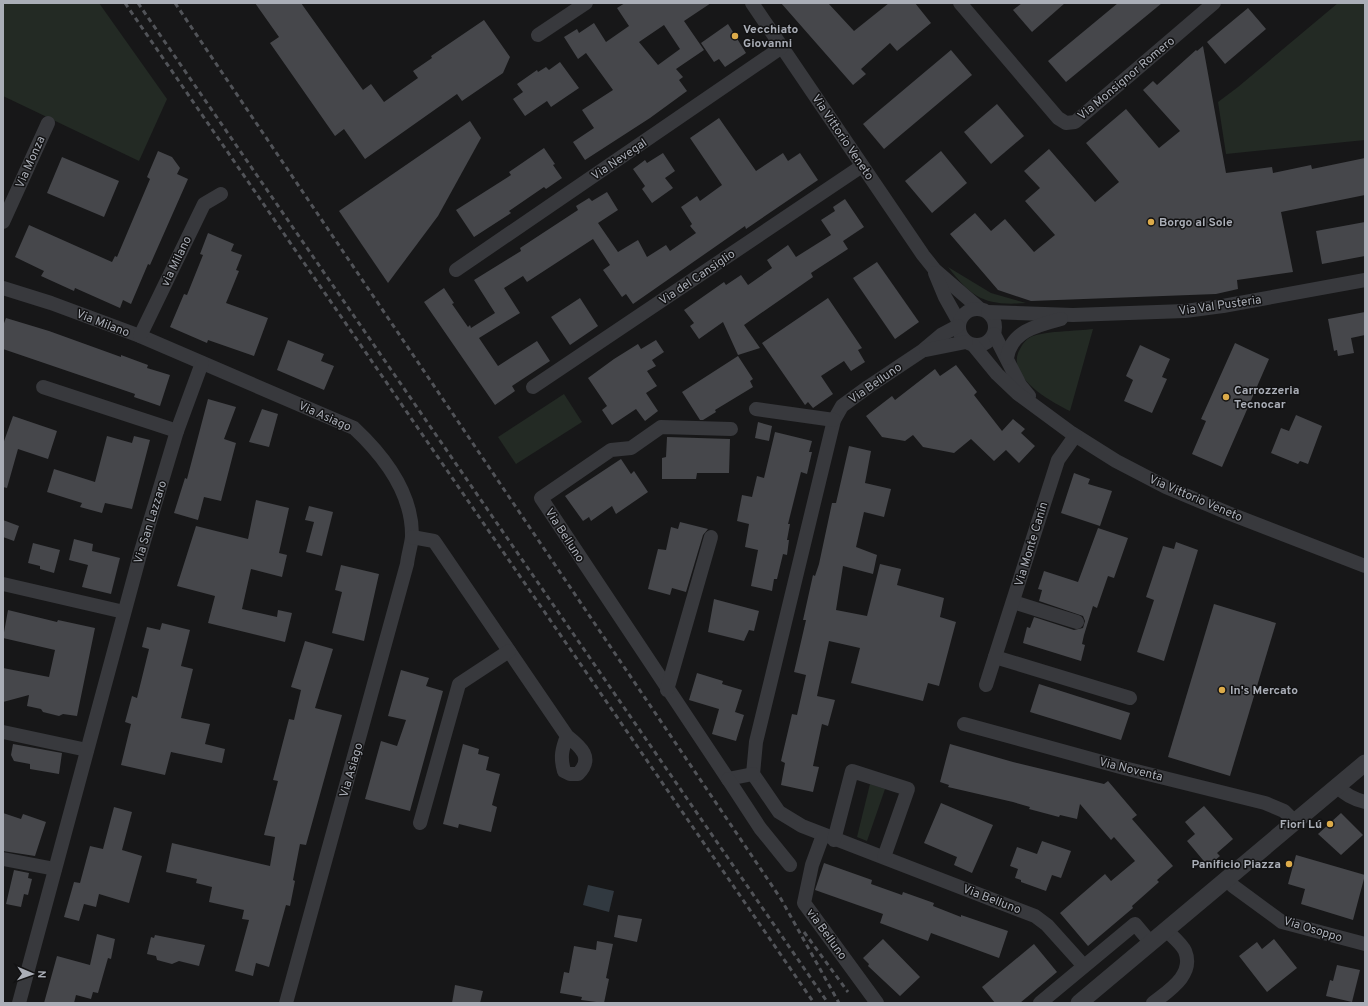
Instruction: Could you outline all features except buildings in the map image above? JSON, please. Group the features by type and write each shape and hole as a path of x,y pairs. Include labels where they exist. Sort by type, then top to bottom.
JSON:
{"street":[{"path":"538,35 586,3"},
{"name":"Via Vittorio Veneto","path":"752,3 862,166 935,270 995,322 994,334 1020,385 1038,408"},
{"name":"Via Monsignor Romero","path":"965,5 1058,118 1066,123 1075,122 1214,3"},
{"name":"Via Nevegal","path":"456,270 782,47"},
{"name":"Via Monza","path":"3,222 48,123"},
{"name":"Via del Cansiglio","path":"532,387 862,166"},
{"name":"via Milano","path":"140,336 204,204 220,194"},
{"name":"Via Vittorio Veneto","path":"935,270 944,297 959,324 959,332 997,374 1017,393 1076,436 1116,461 1166,486 1365,566"},
{"name":"Via Val Pusteria","path":"984,311 1073,315 1185,311 1223,306 1365,280"},
{"name":"Via Milano","path":"3,288 52,303 140,336 202,362"},
{"path":"959,324 965,313 974,309 984,311"},
{"name":"Via Val Pusteria","path":"1007,358 1009,348 1019,335 1044,324 1073,315"},
{"name":"Via Belluno","path":"959,324 842,406 834,420 756,742 753,774 779,812 802,826 829,838 884,857 1035,916 1047,925 1083,966"},
{"path":"970,344 986,344 994,334"},
{"name":"Via Belluno","path":"922,351 937,346 970,344"},
{"name":"Via San Lazzaro","path":"19,1003 124,612 177,431 202,362"},
{"name":"Via Asiago","path":"202,362 354,428 374,446 394,473 405,501 412,537 407,564 286,1003"},
{"path":"43,387 177,431"},
{"path":"756,409 834,420"},
{"name":"Via Belluno","path":"731,429 661,427 631,448 611,450 541,498 760,828 790,865"},
{"name":"Via Monte Canin","path":"986,685 1058,460 1076,436"},
{"path":"412,537 434,541 567,736"},
{"path":"667,690 711,538"},
{"path":"3,584 124,612"},
{"path":"1013,602 1077,622"},
{"path":"420,823 459,684 509,651"},
{"path":"995,657 1130,698"},
{"name":"Via Noventa","path":"964,724 1124,768 1265,803 1284,811 1294,822"},
{"path":"3,732 87,750"},
{"path":"1079,1003 1365,763"},
{"path":"829,838 852,771 908,789 884,857"},
{"path":"728,779 753,774"},
{"path":"1337,786 1344,793 1355,800 1365,802"},
{"name":"via Belluno","path":"829,838 812,865 804,903 877,1003"},
{"path":"3,859 55,869"},
{"name":"Via Osoppo","path":"1226,879 1233,886 1282,922 1365,944"},
{"path":"1040,1003 1135,924 1151,943"},
{"path":"1153,1003 1181,979 1187,963 1185,951 1166,930"}],"shaded area":[{"path":"3,3 99,3 167,99 139,161 3,96"},
{"path":"1338,3 1365,3 1365,140 1226,154 1218,102"},
{"path":"948,267 991,293 1026,303 1000,303 981,298 965,287"},
{"path":"1093,329 1070,411 1043,396 1026,380 1020,372 1017,363 1018,353 1025,341 1034,336"},
{"path":"564,394 582,422 516,464 498,437"},
{"path":"870,784 885,789 867,841 857,837"},
{"path":"588,885 614,891 609,912 583,905"}],"railway":[{"path":"125,3 814,1003"},
{"path":"138,3 828,1003"},
{"path":"175,3 781,899 839,1003"},
{"path":"804,932 848,992"}],"place":[{"name":"Vecchiato Giovanni","path":"735,36"},
{"name":"Borgo al Sole","path":"1151,222"},
{"name":"Carrozzeria Tecnocar","path":"1226,397"},
{"name":"In's Mercato","path":"1222,690"},
{"name":"Fiori Lú","path":"1330,824"},
{"name":"Panificio Piazza","path":"1289,864"}]}
